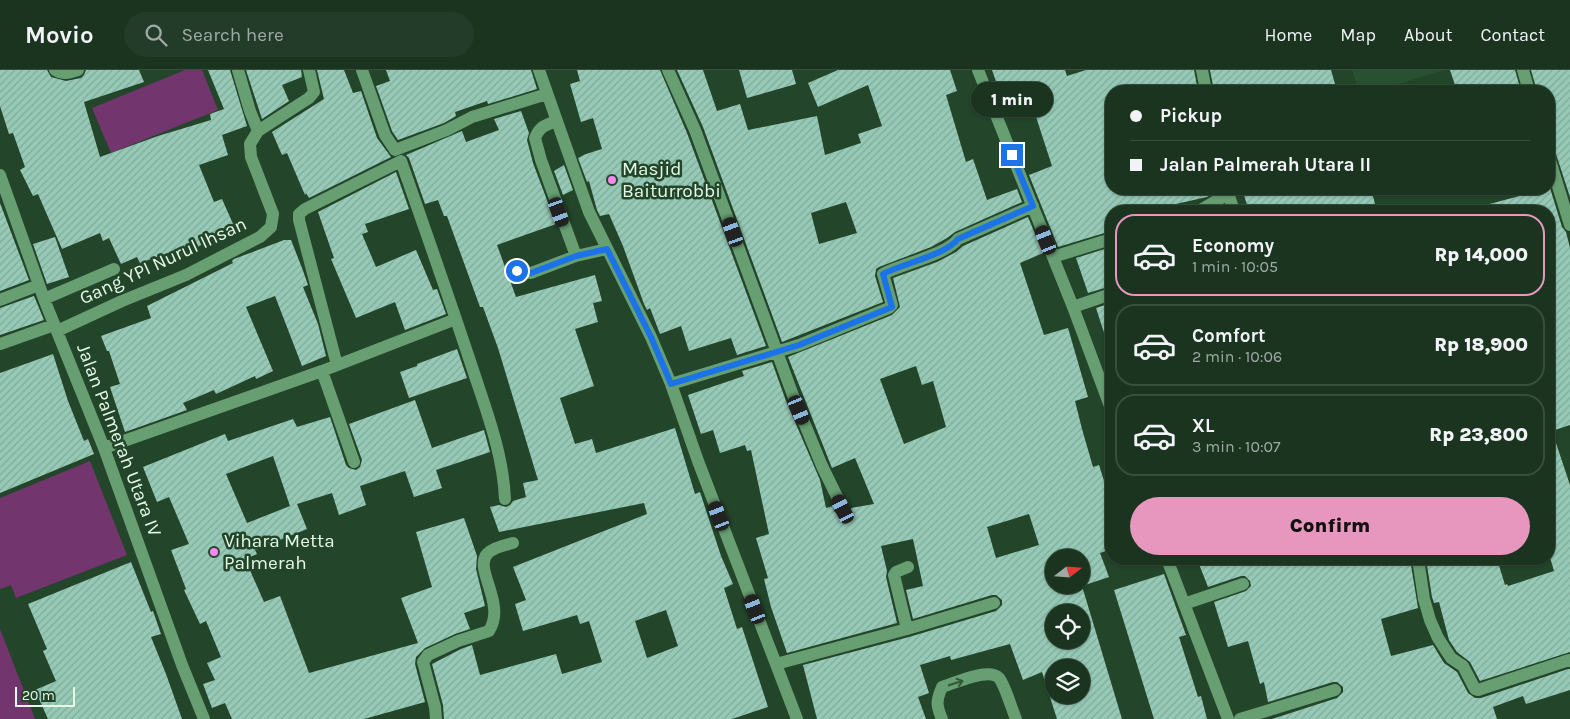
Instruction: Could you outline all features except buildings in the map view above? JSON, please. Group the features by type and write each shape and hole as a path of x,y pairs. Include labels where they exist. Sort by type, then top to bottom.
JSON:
{"street":[{"path":"55,70 62,74 78,70"},
{"path":"238,70 250,112 258,131 309,98 314,92 309,70"},
{"path":"362,70 385,135 395,150 447,130 472,117 547,94"},
{"path":"539,70 589,212 651,337 671,384 797,719"},
{"path":"668,70 695,130 776,352 822,466 843,509"},
{"path":"978,70 1073,307 1105,393"},
{"path":"1202,70 1205,85"},
{"path":"1522,70 1527,85"},
{"path":"557,121 545,125 538,131 535,138 544,169 576,256"},
{"name":"Gang YPI Nurul Ihsan","path":"55,328 186,275 260,237 271,227 273,214 250,150 250,144 258,131"},
{"path":"337,365 299,214 304,209 401,161 493,431 504,475 505,499"},
{"name":"Jalan Palmerah Utara IV","path":"0,175 44,299 104,448 182,665 204,719"},
{"path":"1555,176 1570,225"},
{"path":"1209,205 1223,195"},
{"path":"671,384 808,342 889,308 892,305 883,274 939,251 958,239 1033,206"},
{"path":"1053,257 1105,241"},
{"path":"517,271 531,273 576,256 607,249"},
{"path":"44,299 114,269"},
{"path":"0,300 39,285"},
{"path":"1073,307 1105,296"},
{"path":"104,448 322,371 456,319"},
{"path":"0,344 55,328"},
{"path":"322,371 354,462"},
{"path":"436,719 435,707 423,662 424,658 458,641 489,631 493,623 495,610 494,598 483,568 484,558 495,548 513,543"},
{"path":"1169,565 1228,719"},
{"path":"1419,565 1430,620 1438,638 1451,658 1463,666 1475,689 1478,690 1570,661"},
{"path":"907,629 894,575 896,572 908,567"},
{"path":"1184,604 1243,584"},
{"path":"776,664 907,629 994,603"},
{"path":"942,719 936,706 942,687 982,674 992,674 999,678 1016,719"},
{"path":"1240,719 1335,690"}],"shaded area":[{"path":"185,70 202,70 218,110 111,153 92,108"},
{"path":"1352,70 1444,70 1395,85 1357,85"},
{"path":"90,461 127,555 16,598 11,585 0,589 0,498"},
{"path":"0,629 35,719 0,719"}],"place":[{"name":"Masjid Baiturrobbi","path":"612,180"},
{"name":"Vihara Metta Palmerah","path":"214,552"}],"route":[{"path":"517,271 531,273 576,256 607,249 651,337 671,384 799,345 892,307 882,276 885,272 939,251 958,239 1033,206 1012,155"}]}
